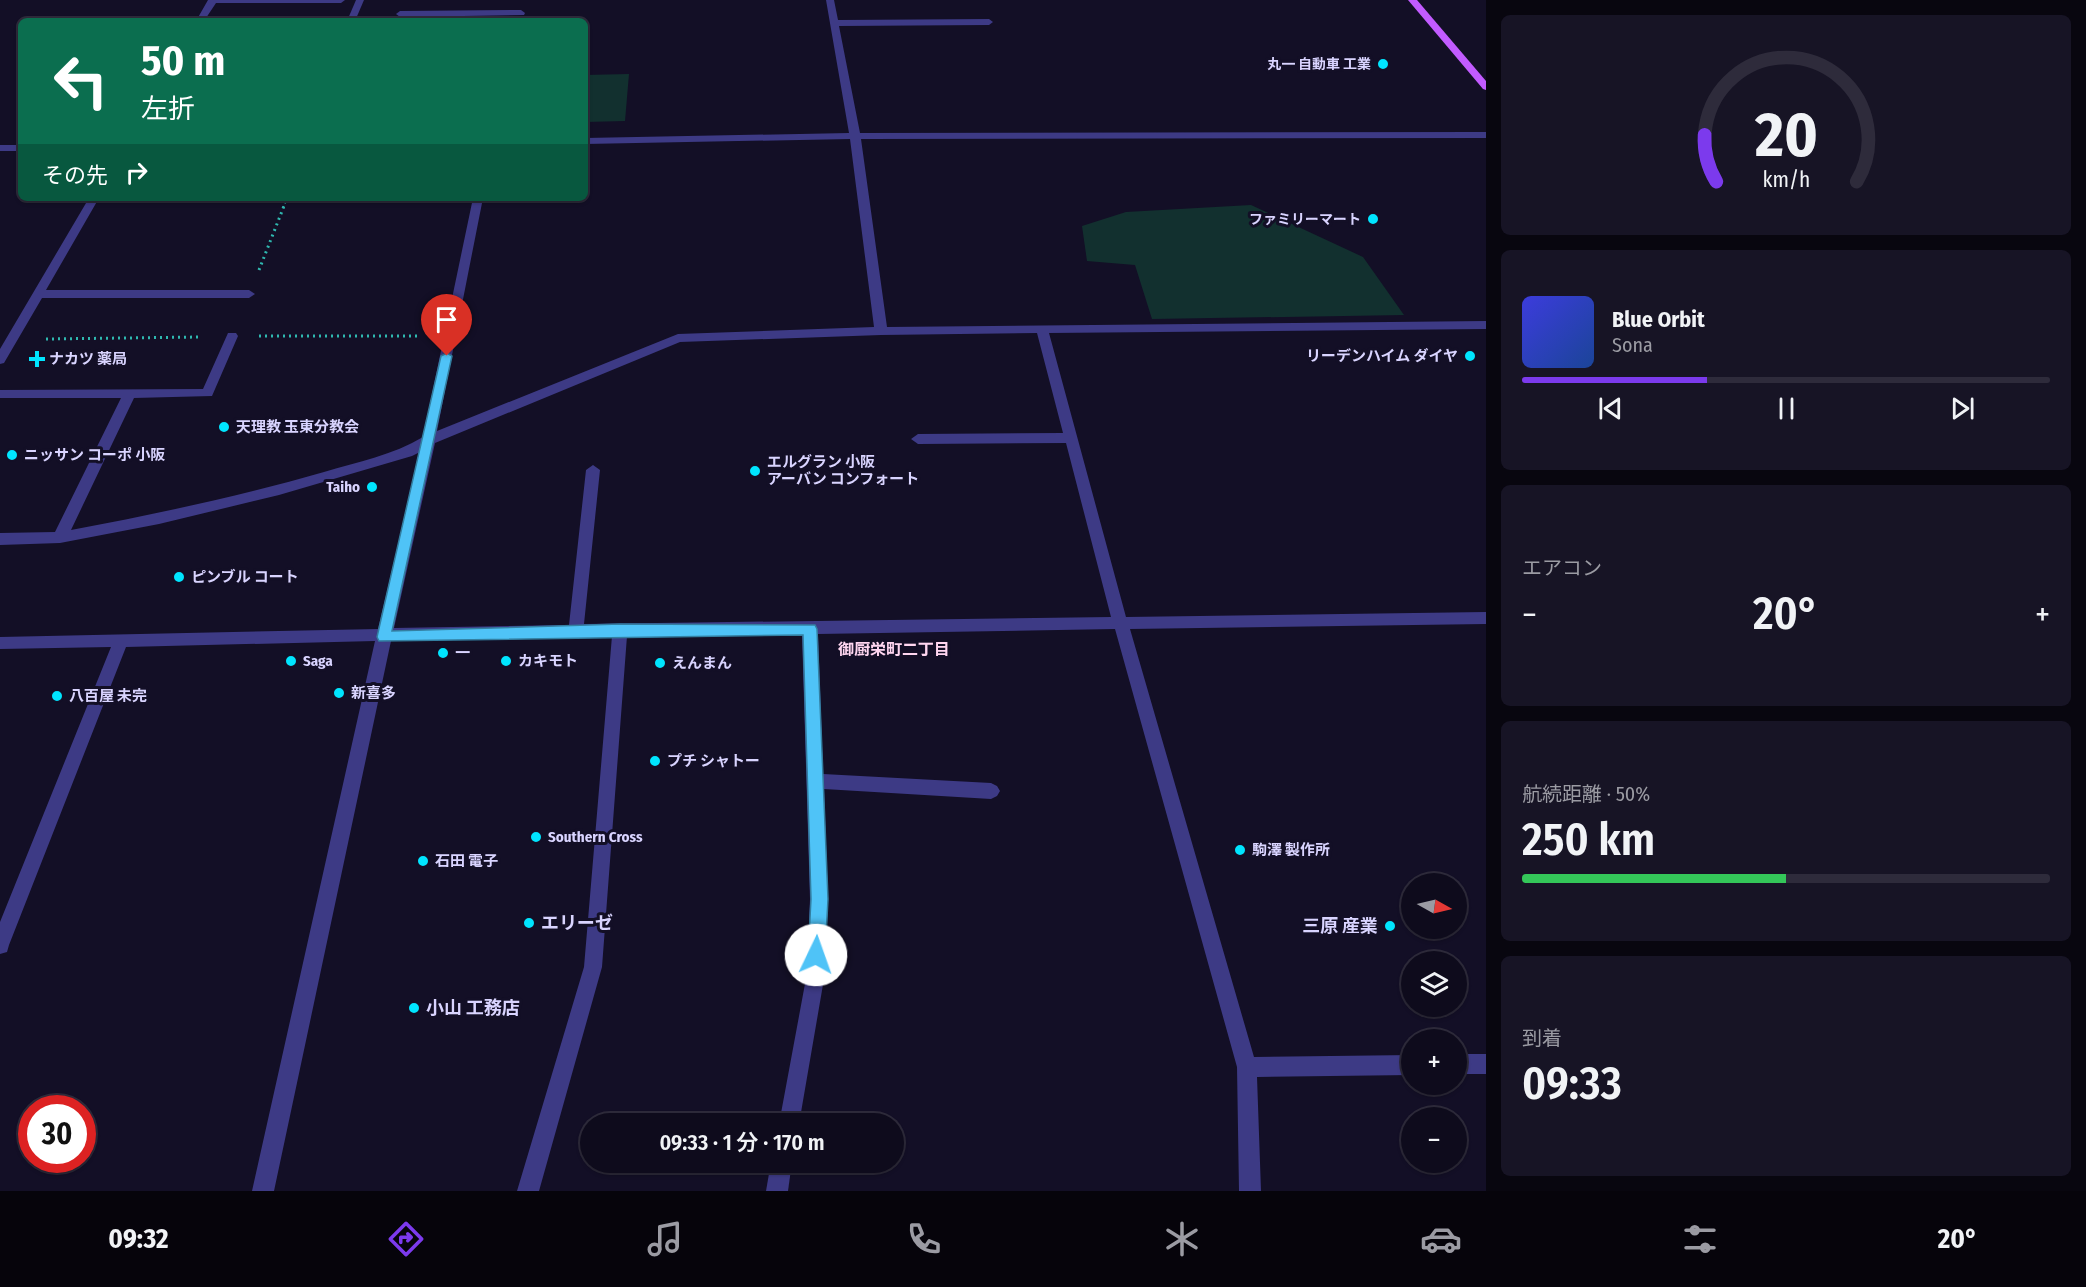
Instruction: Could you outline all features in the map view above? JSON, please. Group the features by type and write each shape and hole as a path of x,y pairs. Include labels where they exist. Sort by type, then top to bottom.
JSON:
{"main road":[{"path":"1412,0 1486,87"}],"street":[{"path":"202,18 212,0 341,0"},
{"path":"352,18 360,0"},
{"path":"400,14 520,17 524,0"},
{"path":"830,0 855,135 881,331"},
{"path":"835,23 989,22"},
{"path":"588,141 855,135 1486,135"},
{"path":"0,148 18,148"},
{"path":"0,360 92,201"},
{"path":"263,1191 429,440 477,201"},
{"path":"38,294 249,294"},
{"path":"0,539 60,537 159,519 279,490 407,453 429,440 678,338 881,331 1486,325"},
{"path":"1042,330 1121,625 1247,1067 1250,1191"},
{"path":"0,394 207,393 232,336"},
{"path":"60,537 130,393"},
{"path":"918,439 1071,438"},
{"path":"576,631 593,470"},
{"path":"0,644 620,630 1121,625 1486,618"},
{"path":"791,1113 816,973 819,899 810,629"},
{"path":"528,1191 593,967 620,630"},
{"path":"0,945 122,640"},
{"path":"814,781 991,791"},
{"path":"1467,1064 1486,1064"},
{"path":"1247,1067 1401,1065"},
{"path":"777,1191 780,1173"}],"green space":[{"path":"629,74 625,121 588,122 588,75"},
{"path":"1251,205 1363,257 1404,315 1152,319 1135,265 1087,261 1082,226 1126,212"}],"place":[{"name":"丸一 自動車 工業","path":"1383,64"},
{"name":"ファミリーマート","path":"1373,219"},
{"name":"リーデンハイム ダイヤ","path":"1470,356"},
{"name":"ナカツ 薬局","path":"37,359"},
{"name":"天理教 玉東分教会","path":"224,427"},
{"name":"ニッサン コーポ 小阪","path":"12,455"},
{"name":"エルグラン 小阪 アーバン コンフォート","path":"755,471"},
{"name":"Taiho","path":"372,487"},
{"name":"ピンブル コート","path":"179,577"},
{"name":"一","path":"443,653"},
{"name":"Saga","path":"291,661"},
{"name":"カキモト","path":"506,661"},
{"name":"えんまん","path":"660,663"},
{"name":"新喜多","path":"339,693"},
{"name":"八百屋 未完","path":"57,696"},
{"name":"プチ シャトー","path":"655,761"},
{"name":"Southern Cross","path":"536,837"},
{"name":"駒澤 製作所","path":"1240,850"},
{"name":"石田 電子","path":"423,861"},
{"name":"エリーゼ","path":"529,923"},
{"name":"三原 産業","path":"1390,926"},
{"name":"小山 工務店","path":"414,1008"}],"district":[{"name":"御厨栄町二丁目","path":"894,649"}],"route":[{"path":"447,356 384,637 620,630 810,629 819,899 816,955"}]}
